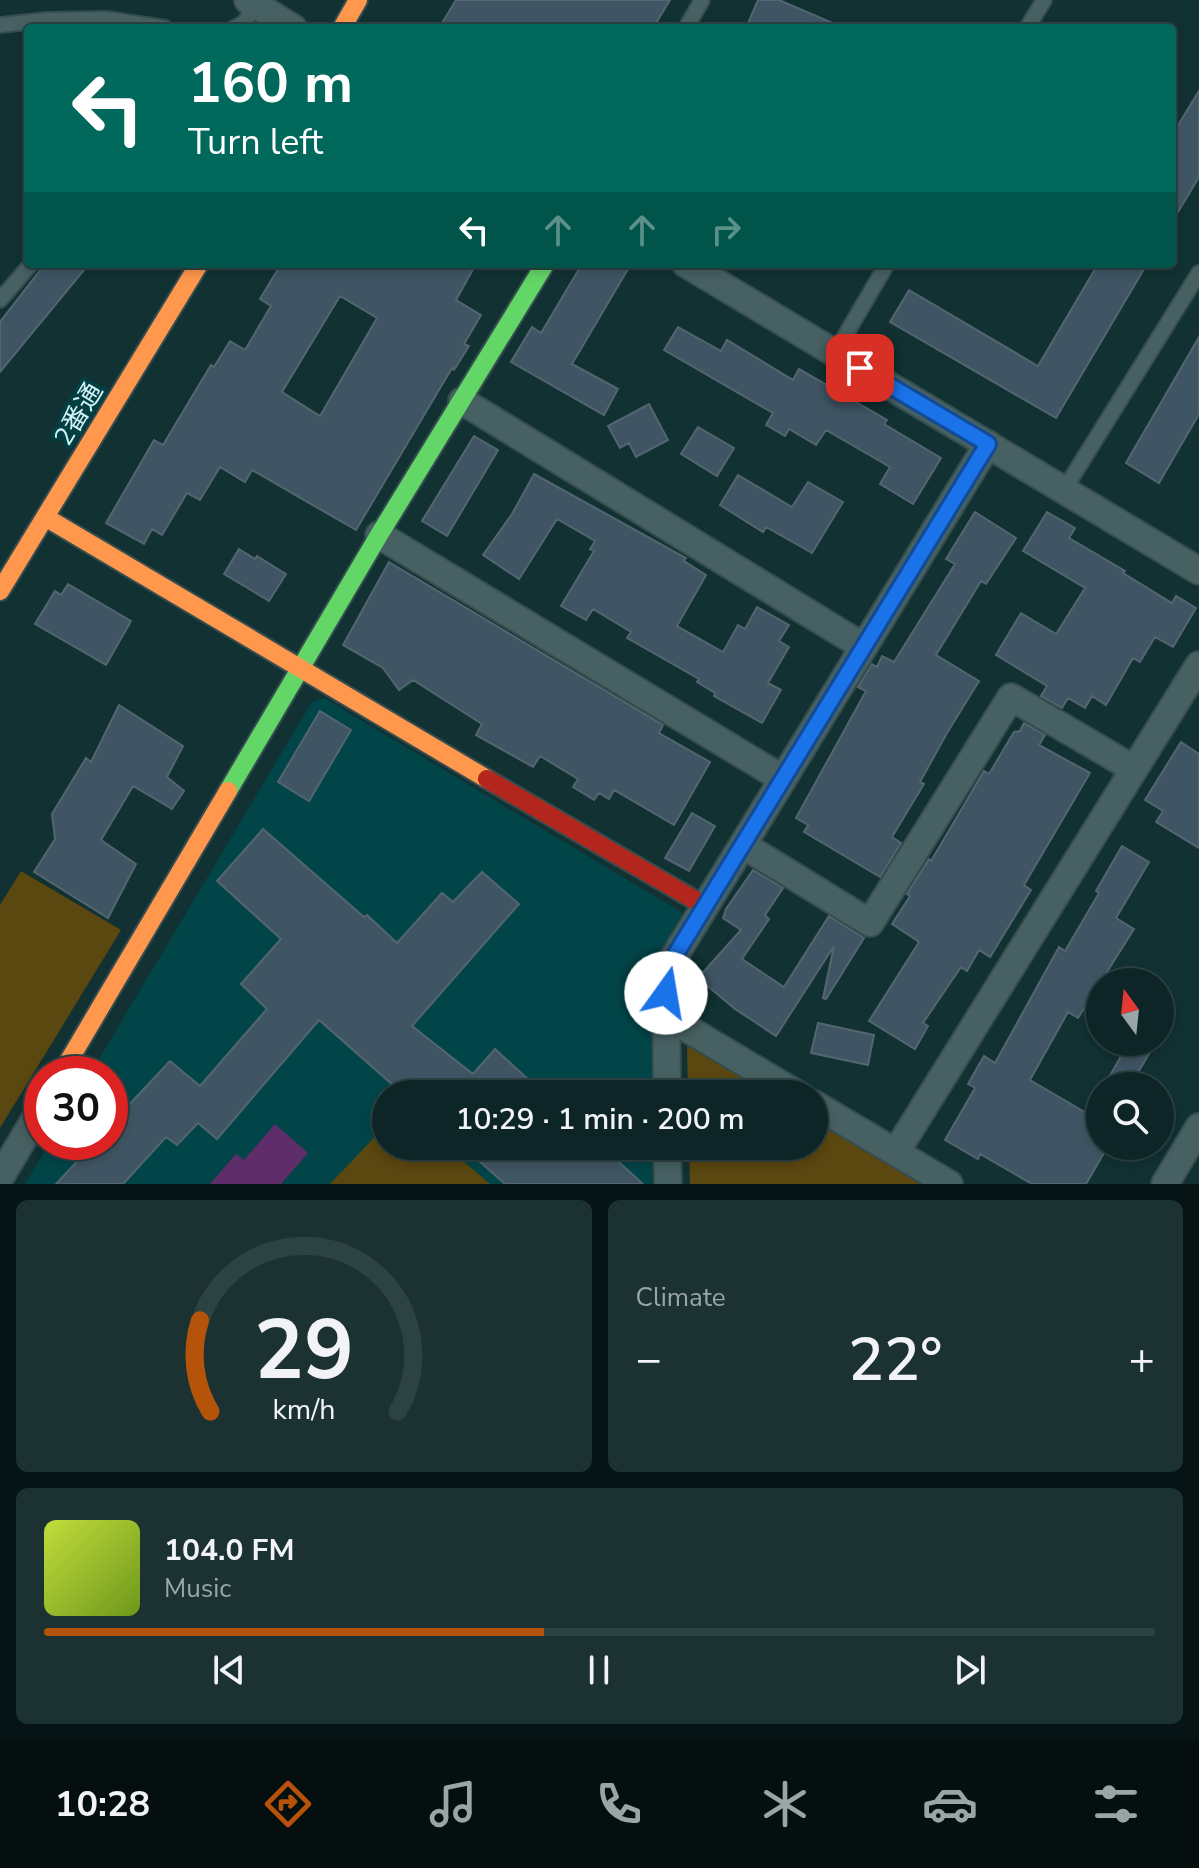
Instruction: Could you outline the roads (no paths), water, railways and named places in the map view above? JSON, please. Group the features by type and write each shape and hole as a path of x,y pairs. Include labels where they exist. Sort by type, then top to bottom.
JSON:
{"street":[{"path":"344,24 358,0"},
{"path":"252,2 287,24"},
{"name":"2番通","path":"0,591 6,566 45,517 197,268"},
{"path":"72,1056 379,535 543,268"},
{"path":"693,268 1199,571"},
{"path":"462,401 864,647"},
{"path":"667,1080 666,970 988,444"},
{"path":"45,517 299,670 705,906"},
{"path":"379,535 783,779"},
{"path":"896,1152 1199,665"},
{"path":"743,845 870,923 1011,697 1134,769"},
{"path":"666,1016 773,1080"},
{"path":"828,1112 949,1184"},
{"path":"1165,1184 1199,1127"},
{"path":"0,1178 24,1137"},
{"path":"667,1160 668,1184"}],"lane":[{"path":"688,24 702,0"},
{"path":"1029,24 1044,0"},
{"path":"242,24 252,2"},
{"path":"0,25 106,19 139,24"},
{"path":"0,300 28,268"},
{"path":"835,353 885,268"},
{"path":"1064,490 1199,273"}]}
